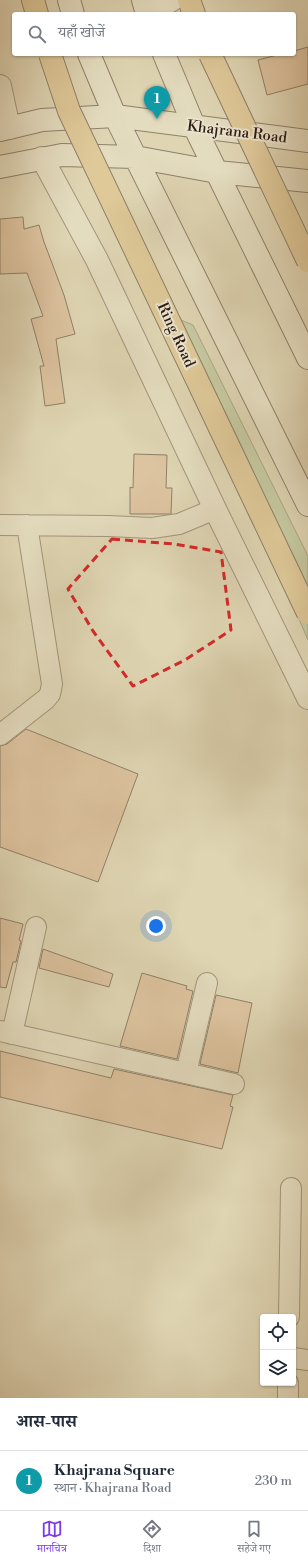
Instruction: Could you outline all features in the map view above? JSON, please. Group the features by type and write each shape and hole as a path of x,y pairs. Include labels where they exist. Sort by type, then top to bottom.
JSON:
{"main road":[{"path":"33,0 36,12"},
{"path":"69,0 72,12"},
{"path":"144,0 147,12"},
{"path":"151,12 172,0"},
{"path":"189,0 193,12"},
{"name":"Ring Road","path":"51,56 69,111 308,613"},
{"path":"90,56 115,116 308,505"},
{"path":"165,56 194,126 308,358"},
{"path":"211,56 308,260"},
{"path":"0,86 4,129"},
{"name":"Khajrana Road","path":"4,129 42,120 115,116 308,141"},
{"path":"0,167 62,155 135,157 217,172 308,181"},
{"path":"42,158 97,260 215,509 308,698"}],"street":[{"path":"0,525 152,528 179,524 215,509"},
{"path":"0,735 46,699 50,694 52,684 28,525"},
{"path":"36,927 6,1033 234,1084"},
{"path":"186,1073 206,982"},
{"path":"289,1314 291,1188"},
{"path":"296,1358 308,1360"},
{"path":"288,1386 288,1398"}],"highlighted area":[{"path":"112,539 174,544 221,552 231,630 185,660 133,686 93,631 68,589"}],"green space":[{"path":"159,311 193,325 308,556 308,640 270,552"}],"building":[{"path":"308,47 308,84 267,95 258,60 273,56 296,56 296,50"},
{"path":"23,217 24,229 39,225 64,295 75,334 56,339 65,403 45,406 40,366 44,366 31,319 43,316 27,273 0,274 0,219"},
{"path":"134,454 167,455 166,488 172,488 171,514 130,514 130,487 133,488"},
{"path":"26,729 138,774 98,882 0,847 0,746 7,744"},
{"path":"0,918 23,924 16,962 13,962 6,988 0,987"},
{"path":"43,949 113,974 109,987 39,968"},
{"path":"142,973 187,986 186,989 193,991 177,1059 120,1046"},
{"path":"216,995 252,1003 238,1073 200,1064"},
{"path":"0,1051 111,1078 114,1069 233,1095 230,1106 233,1107 222,1149 0,1097"}],"place":[{"name":"Khajrana Square","path":"157,119"}]}
